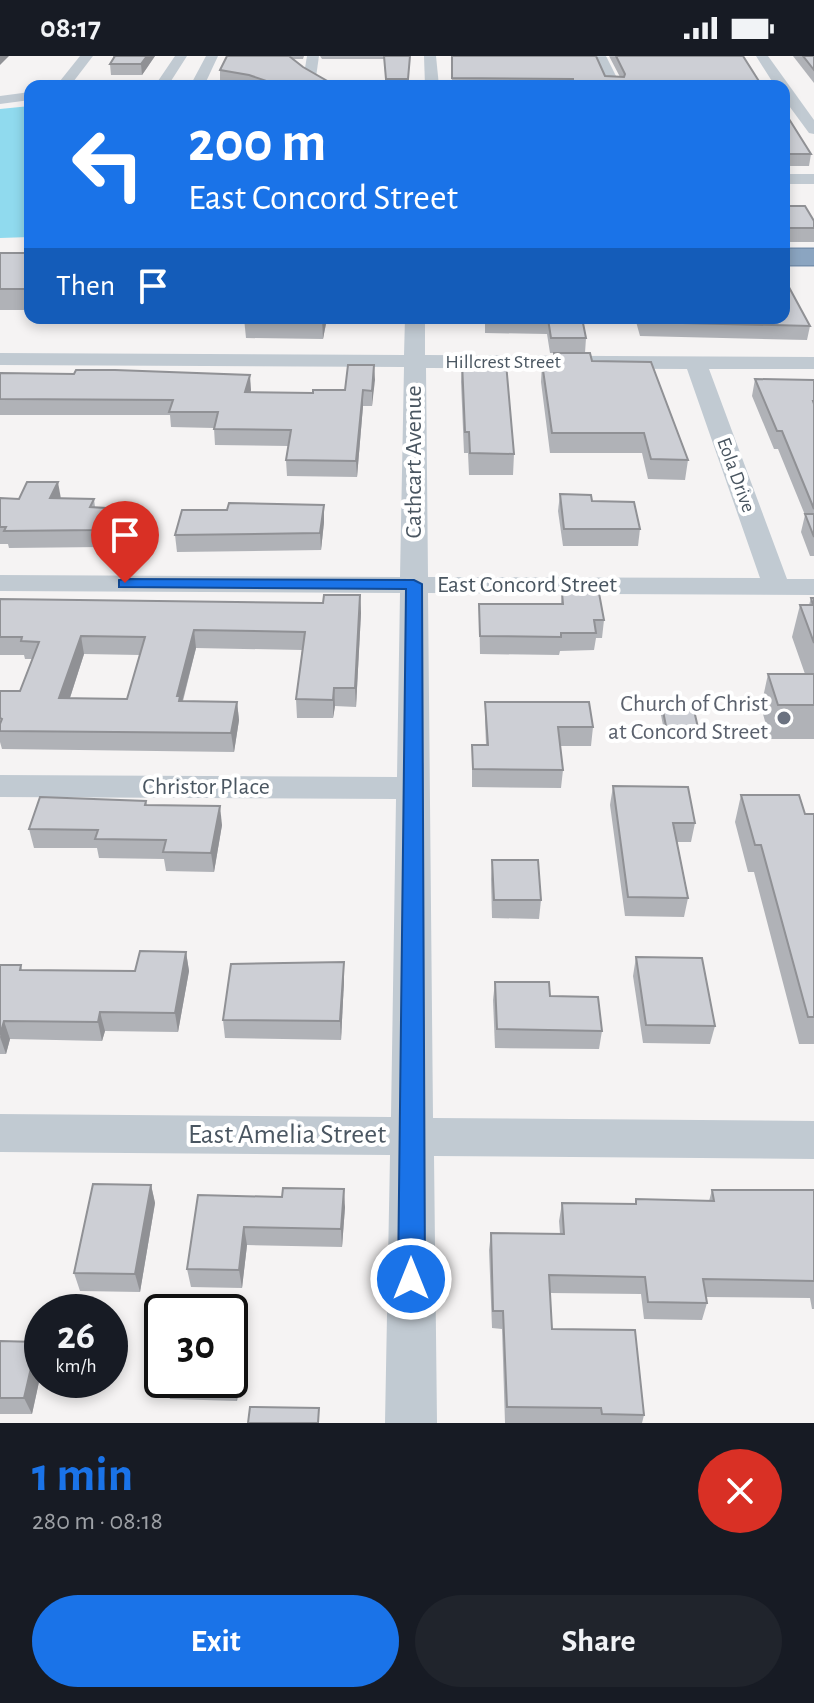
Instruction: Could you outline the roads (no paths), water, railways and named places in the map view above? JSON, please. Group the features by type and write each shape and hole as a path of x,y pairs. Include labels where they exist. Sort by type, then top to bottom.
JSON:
{"highway":[{"path":"790,257 814,257"}],"street":[{"path":"68,80 87,56"},
{"path":"166,80 181,56"},
{"path":"200,80 212,56"},
{"path":"311,74 313,56"},
{"path":"430,56 432,80"},
{"path":"600,56 611,80"},
{"path":"762,56 778,80"},
{"path":"790,96 811,122"},
{"path":"0,100 24,97"},
{"path":"790,120 811,122"},
{"path":"790,179 814,179"},
{"name":"Cathcart Avenue","path":"411,1423 415,324"},
{"name":"Hillcrest Street","path":"0,359 814,363"},
{"name":"Eola Drive","path":"696,363 776,586"},
{"name":"East Concord Street","path":"0,583 814,587"},
{"name":"Christor Place","path":"0,786 412,788"},
{"name":"East Amelia Street","path":"0,1133 814,1140"}],"water":[{"path":"24,107 24,237 0,238 0,109"}],"place":[{"name":"Church of Christ at Concord Street","path":"784,718"}]}
